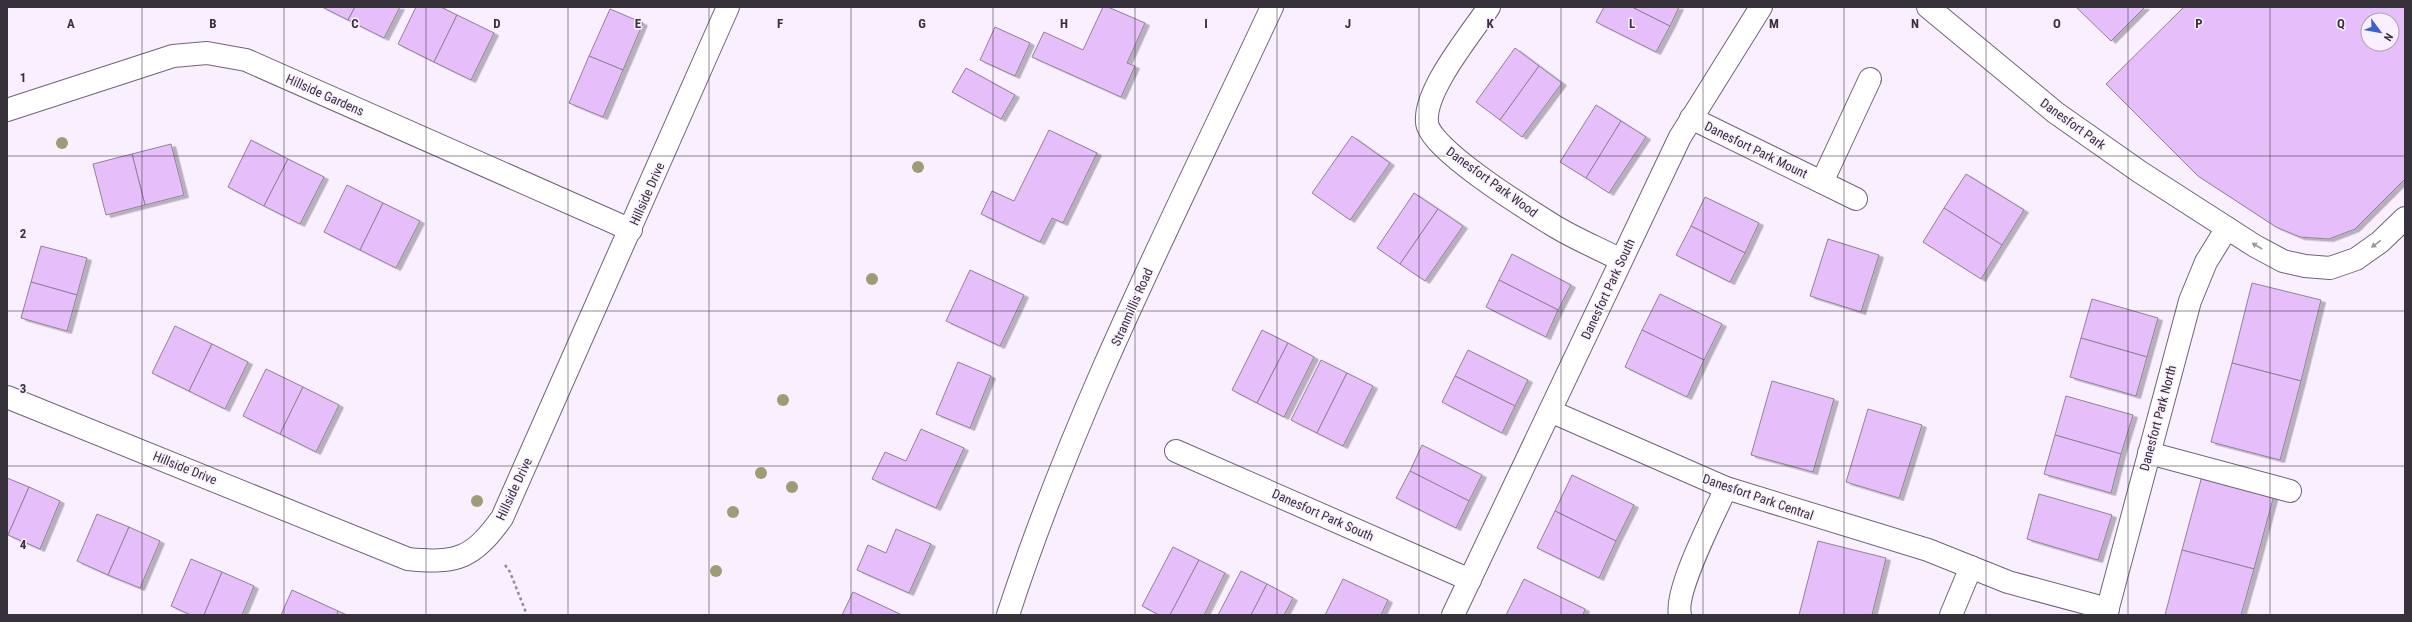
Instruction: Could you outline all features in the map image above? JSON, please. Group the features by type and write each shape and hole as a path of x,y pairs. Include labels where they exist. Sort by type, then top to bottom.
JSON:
{"street":[{"name":"Hillside Drive","path":"7,397 408,559 436,562 466,556 486,540 502,518 631,230 728,7"},
{"name":"Stranmillis Road","path":"1008,615 1025,561 1069,450 1131,307 1272,7"},
{"name":"Danesfort Park Wood","path":"1489,7 1437,85 1428,105 1426,124 1435,138 1454,158 1552,224 1621,260"},
{"name":"Danesfort Park South","path":"1453,615 1621,260 1691,118 1761,7"},
{"name":"Danesfort Park","path":"1928,7 2056,113 2140,172 2227,228 2283,261 2305,266 2330,268 2356,258 2380,242 2405,218"},
{"name":"Hillside Gardens","path":"7,110 172,56 206,53 246,60 631,230"},
{"name":"Danesfort Park Mount","path":"1822,182 1870,79"},
{"name":"Danesfort Park Mount","path":"1691,118 1856,199"},
{"name":"Danesfort Park North","path":"2107,612 2190,301 2206,262 2227,228"},
{"name":"Danesfort Park Central","path":"1550,412 1726,488 1928,550 2044,593 2107,612"},
{"name":"Danesfort Park South","path":"1176,450 1470,580"},
{"path":"2149,453 2290,490"},
{"path":"1680,615 1678,607 1683,586 1726,488"},
{"path":"1951,615 1971,567"}],"path":[{"path":"486,540 510,572 527,615"}],"building":[{"path":"322,7 355,7 348,20"},
{"path":"355,7 400,7 384,38 348,20"},
{"path":"416,7 441,7 457,15 434,62 398,44"},
{"path":"1103,7 1108,7 1145,23 1127,63 1135,66 1121,97 1032,57 1044,32 1083,50"},
{"path":"1604,7 1632,7 1670,26 1656,52 1596,22"},
{"path":"1632,7 1679,7 1670,26"},
{"path":"2076,7 2145,7 2111,41"},
{"path":"2184,7 2405,7 2405,179 2355,229 2329,239 2300,237 2276,227 2198,176 2106,84"},
{"path":"610,9 643,23 623,70 589,56"},
{"path":"457,15 494,33 471,80 434,62"},
{"path":"995,27 1030,43 1015,76 980,60"},
{"path":"1515,48 1539,66 1500,120 1476,102"},
{"path":"589,56 623,70 603,117 569,103"},
{"path":"1539,66 1562,83 1522,137 1500,120"},
{"path":"966,68 1015,95 1001,119 952,92"},
{"path":"1596,105 1621,121 1586,178 1560,162"},
{"path":"1621,121 1646,137 1609,193 1586,178"},
{"path":"1049,130 1097,153 1063,223 1052,218 1040,242 981,214 992,191 1014,201"},
{"path":"1352,136 1390,163 1350,220 1312,193"},
{"path":"251,140 288,159 264,206 228,187"},
{"path":"171,144 184,195 145,205 132,154"},
{"path":"132,154 145,205 106,215 93,164"},
{"path":"288,159 324,177 300,224 264,206"},
{"path":"1966,174 2024,210 2002,245 1944,208"},
{"path":"347,185 383,203 360,250 324,232"},
{"path":"1414,193 1438,209 1400,264 1377,248"},
{"path":"1705,197 1759,223 1745,253 1691,226"},
{"path":"383,203 420,221 396,268 360,250"},
{"path":"1944,208 2002,245 1981,279 1923,242"},
{"path":"1438,209 1463,226 1425,281 1400,264"},
{"path":"1691,226 1745,253 1730,282 1676,255"},
{"path":"1828,239 1879,255 1861,312 1810,296"},
{"path":"41,246 87,258 77,295 31,282"},
{"path":"1512,254 1571,285 1558,310 1499,280"},
{"path":"970,270 1024,295 1000,346 946,321"},
{"path":"1499,280 1558,310 1546,337 1486,307"},
{"path":"31,282 77,295 67,331 21,318"},
{"path":"2252,283 2321,300 2301,381 2232,363"},
{"path":"1660,294 1722,324 1704,360 1642,330"},
{"path":"2092,299 2158,318 2147,357 2081,338"},
{"path":"175,326 212,344 189,391 152,373"},
{"path":"1262,330 1288,343 1257,403 1232,390"},
{"path":"1642,330 1704,360 1687,397 1625,367"},
{"path":"2081,338 2147,357 2136,396 2070,377"},
{"path":"1288,343 1314,357 1284,417 1257,403"},
{"path":"212,344 248,362 225,409 189,391"},
{"path":"1468,350 1528,380 1515,406 1455,376"},
{"path":"1321,360 1347,373 1317,433 1291,420"},
{"path":"958,362 991,376 970,428 936,414"},
{"path":"2232,363 2301,381 2280,460 2211,442"},
{"path":"266,369 303,387 280,434 243,416"},
{"path":"1347,373 1373,386 1343,446 1317,433"},
{"path":"1455,376 1515,406 1502,433 1442,402"},
{"path":"1772,381 1834,399 1813,472 1751,455"},
{"path":"303,387 339,405 316,452 280,434"},
{"path":"2066,396 2133,415 2121,454 2055,435"},
{"path":"1868,409 1922,425 1899,498 1846,482"},
{"path":"921,429 964,448 936,508 872,479 885,452 906,461"},
{"path":"2055,435 2121,454 2111,493 2044,474"},
{"path":"1422,445 1482,475 1469,501 1410,471"},
{"path":"1410,471 1469,501 1456,528 1396,498"},
{"path":"1572,475 1634,505 1616,541 1555,511"},
{"path":"2202,476 2274,495 2254,569 2182,550"},
{"path":"7,478 29,487 8,535 7,534"},
{"path":"29,487 60,501 40,549 8,535"},
{"path":"2039,494 2112,515 2098,560 2027,539"},
{"path":"1555,511 1616,541 1599,578 1537,548"},
{"path":"97,514 129,527 108,575 77,561"},
{"path":"129,527 160,541 140,588 108,575"},
{"path":"896,529 931,544 909,593 857,570 868,545 886,553"},
{"path":"1818,541 1886,558 1872,615 1799,615"},
{"path":"1173,547 1199,560 1170,615 1159,615 1142,606"},
{"path":"2182,550 2254,569 2241,615 2165,615"},
{"path":"191,559 222,572 204,615 191,615 171,606"},
{"path":"1199,560 1225,573 1204,615 1170,615"},
{"path":"1241,571 1267,584 1251,615 1218,615"},
{"path":"222,572 254,586 242,615 204,615"},
{"path":"1343,579 1388,600 1381,615 1325,615"},
{"path":"1524,579 1585,609 1583,615 1506,615"},
{"path":"1267,584 1293,598 1284,615 1251,615"},
{"path":"292,590 338,611 337,615 281,615"},
{"path":"853,592 902,615 842,615"},
{"path":"338,611 347,615 337,615"}]}
